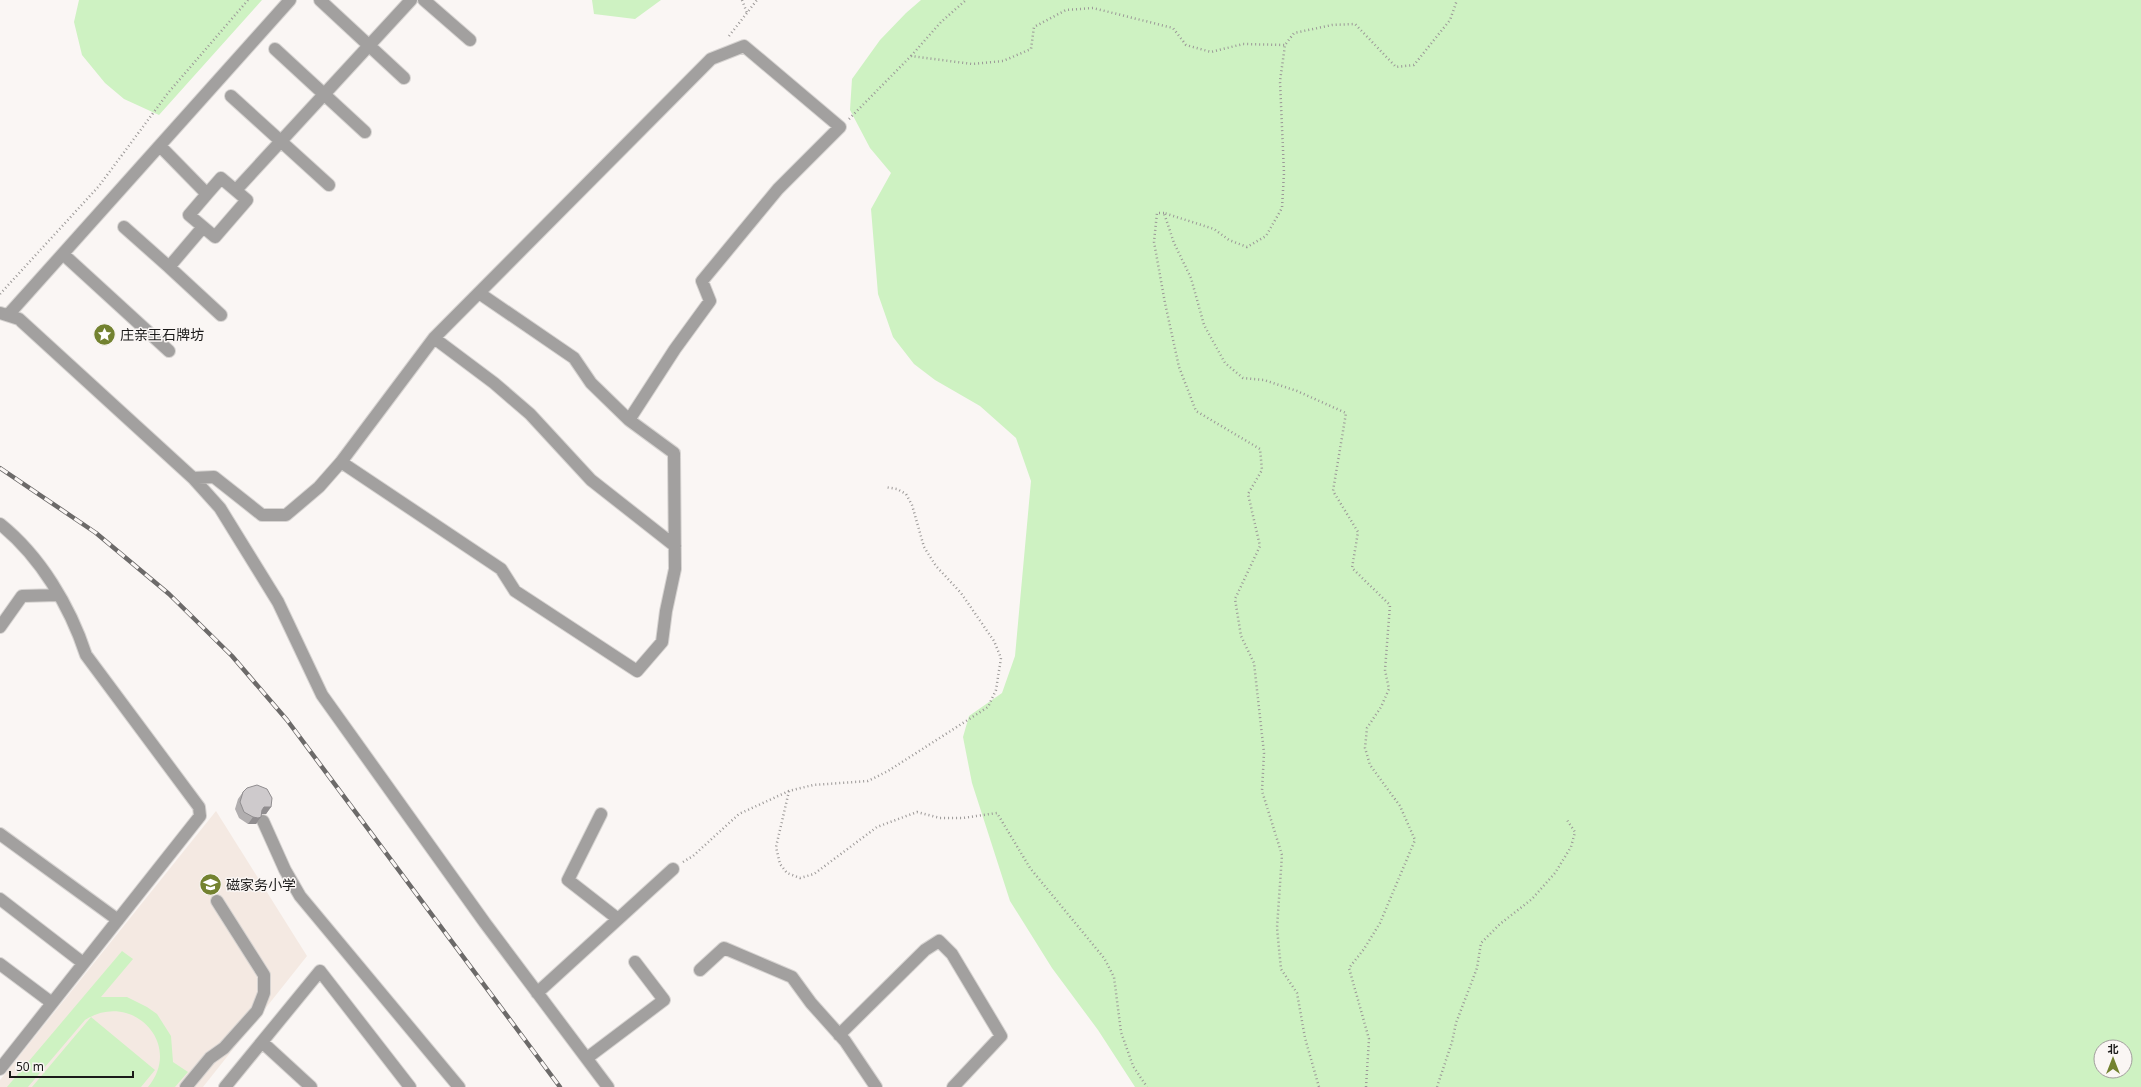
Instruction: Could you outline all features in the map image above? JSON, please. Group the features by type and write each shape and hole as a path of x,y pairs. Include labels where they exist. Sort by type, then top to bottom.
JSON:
{"street":[{"path":"290,0 63,254 4,314 19,319 193,478 220,508 278,602 322,695 485,923 608,1087"},
{"path":"320,0 404,78"},
{"path":"236,190 410,0"},
{"path":"424,0 470,40"},
{"path":"193,478 214,477 262,515 286,515 319,487 341,462 434,338 711,59 744,46 840,127 778,189 702,281 710,301 675,349 629,420"},
{"path":"275,49 365,132"},
{"path":"231,96 329,185"},
{"path":"160,146 207,194"},
{"path":"222,178 247,200 215,237 189,215 207,194 222,178"},
{"path":"124,227 221,315"},
{"path":"169,267 203,227"},
{"path":"63,254 169,350"},
{"path":"341,462 501,569 515,591 637,671 662,642 666,611 675,569 674,452 629,420 591,383 574,358 479,293"},
{"path":"434,338 494,383 530,414 591,480 675,546"},
{"path":"0,524 29,550 78,629 86,655 199,807 200,816 0,1069"},
{"path":"0,627 22,596 58,595"},
{"path":"601,814 568,880 618,919"},
{"path":"263,821 285,870 300,896 459,1087"},
{"path":"0,834 118,920"},
{"path":"538,993 673,869"},
{"path":"0,899 83,963"},
{"path":"186,1087 210,1058 224,1048 257,1011 264,992 264,975 217,901"},
{"path":"839,1035 925,950 939,941 952,954 1001,1036 953,1087"},
{"path":"700,970 724,948 774,968 792,977 811,1003 839,1035 876,1087"},
{"path":"587,1058 664,1000 635,962"},
{"path":"0,964 52,1003"},
{"path":"225,1087 320,971 410,1087"},
{"path":"262,1042 311,1087"}],"path":[{"path":"0,294 99,186 168,93 248,0"},
{"path":"742,0 747,13"},
{"path":"711,59 757,0"},
{"path":"840,127 911,56 941,22 966,0"},
{"path":"1319,1087 1305,1038 1297,993 1281,969 1276,928 1282,855 1262,792 1264,753 1254,663 1241,636 1235,599 1260,546 1248,494 1262,470 1260,449 1196,412 1179,367 1154,242 1157,213 1164,213 1214,229 1229,240 1247,247 1266,236 1282,208 1284,173 1280,81 1285,45 1294,33 1332,25 1355,24 1396,66 1414,65 1450,20 1457,0"},
{"path":"911,56 972,64 1003,61 1031,49 1034,27 1066,10 1093,8 1173,28 1186,45 1211,52 1243,44 1285,45"},
{"path":"1164,213 1174,243 1191,278 1204,325 1225,363 1242,378 1264,380 1297,391 1346,412 1333,491 1358,532 1352,568 1390,605 1385,670 1389,689 1381,707 1367,728 1365,748 1370,765 1400,806 1415,840 1380,923 1364,949 1349,968 1369,1039 1366,1087"},
{"path":"673,869 693,856 739,814 789,791 813,785 868,781 888,771 988,707 996,690 1001,658 994,641 961,593 936,566 924,547 912,505 906,494 896,489 885,487"},
{"path":"789,791 776,847 780,864 787,873 800,878 814,874 877,827 917,812 940,818 963,818 997,813 1030,868 1104,958 1114,977 1121,1032 1133,1066 1146,1087"},
{"path":"1437,1087 1452,1042 1456,1023 1477,968 1481,943 1500,924 1532,900 1555,873 1570,847 1574,832 1567,820"}],"shaded area":[{"name":"磁家务小学","path":"216,811 307,956 203,1087 0,1087 0,1080"}],"green space":[{"path":"79,0 262,0 159,115 124,99 105,83 82,55 74,22"},
{"path":"592,0 661,0 635,19 594,14"},
{"path":"921,0 2141,0 2141,1087 1135,1087 1098,1030 1052,968 1010,901 972,783 963,737 969,716 1002,693 1015,656 1031,481 1016,438 980,406 935,380 914,364 893,337 878,294 871,209 891,173 870,148 850,110 852,79 880,40"},
{"path":"122,951 133,959 101,997 127,997 157,1014 171,1036 173,1062 188,1072 175,1087 148,1087 158,1071 160,1054 156,1039 148,1026 135,1017 120,1012 103,1013 85,1020 28,1087 7,1087"},
{"path":"91,1017 155,1070 141,1087 32,1087"}],"building":[{"path":"257,785 267,789 272,798 271,807 264,807 261,817 258,818 244,812 240,802 243,792 247,788"}],"railway":[{"path":"0,468 96,533 169,594 232,656 287,720 560,1087"}],"place":[{"name":"庄亲王石牌坊","path":"104,334"},
{"name":"磁家务小学","path":"210,884"}]}
